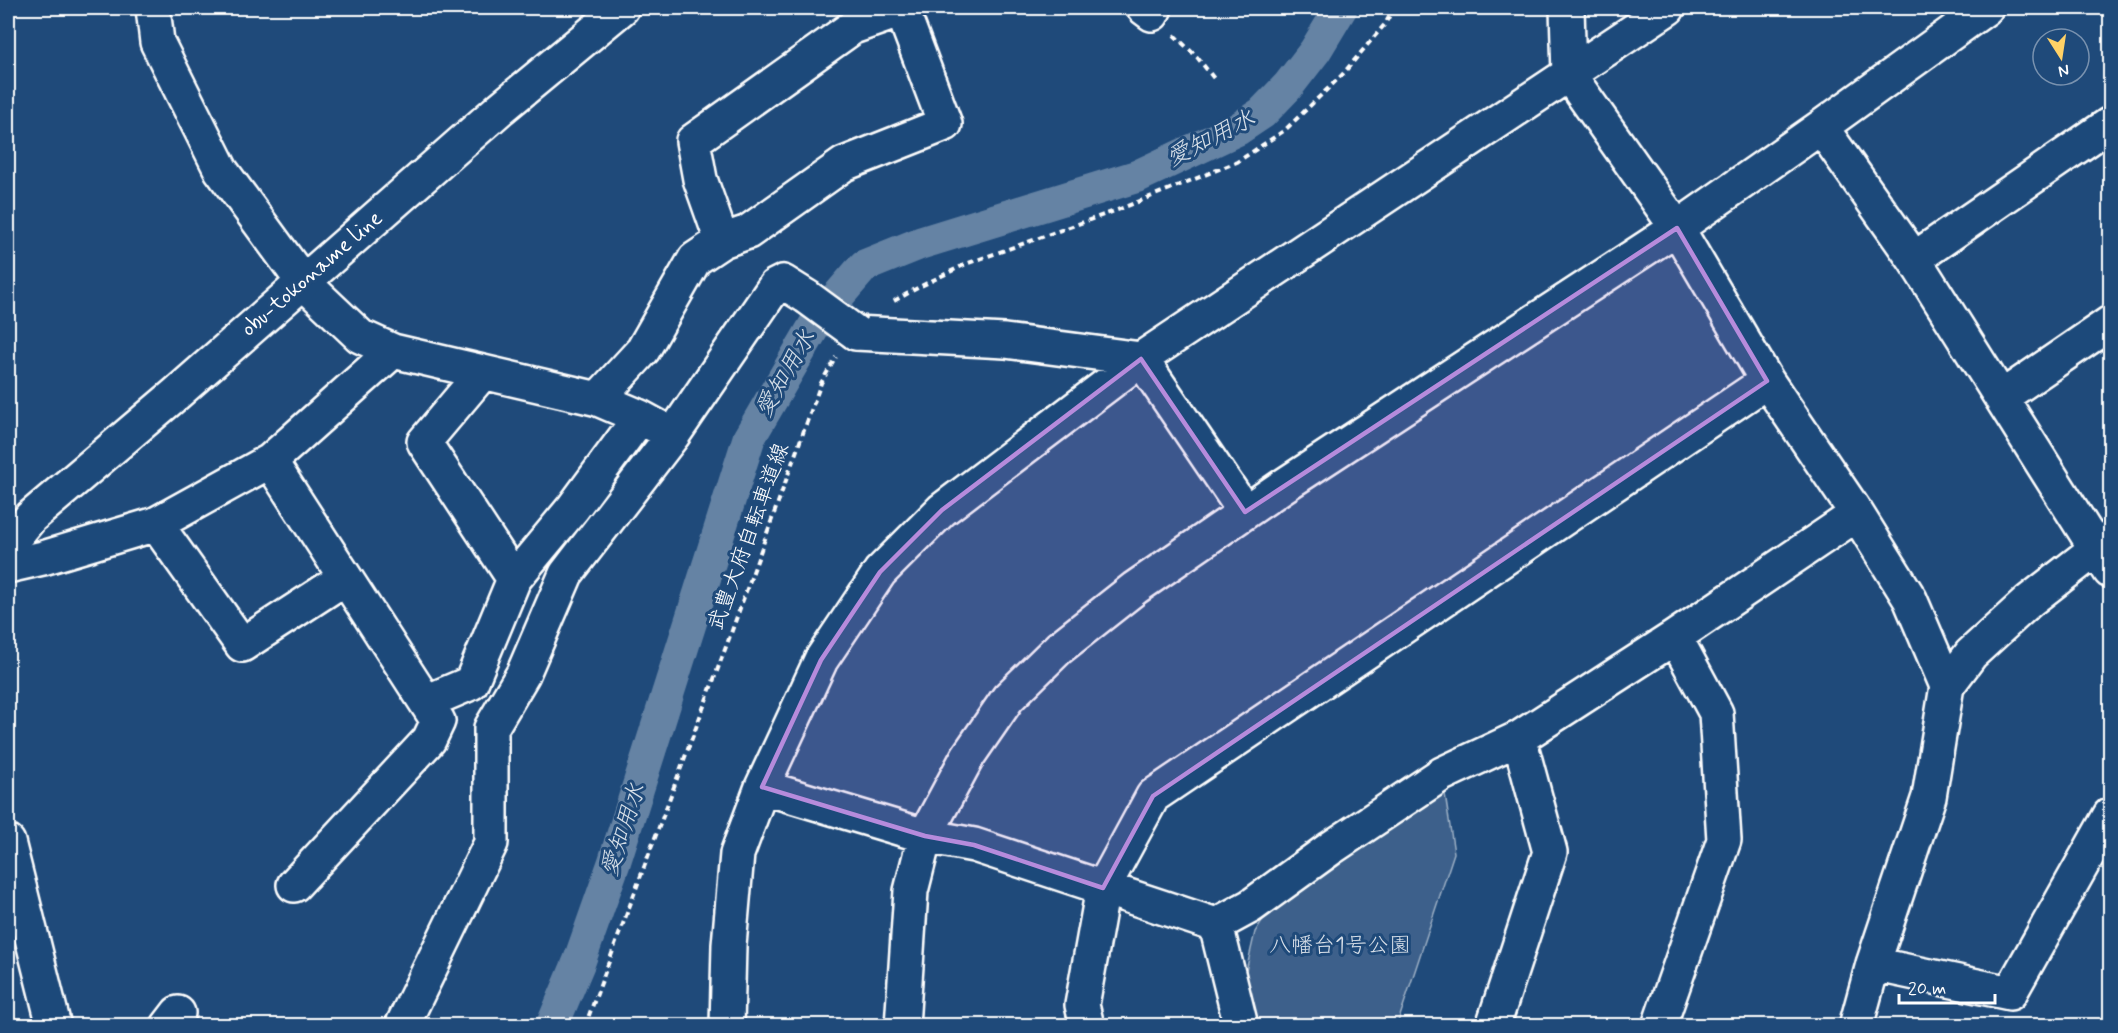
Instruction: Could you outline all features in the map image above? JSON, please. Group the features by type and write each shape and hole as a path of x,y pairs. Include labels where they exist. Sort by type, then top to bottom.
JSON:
{"street":[{"path":"153,8 157,42 221,170 303,282 360,336 393,351 598,399 640,417 673,435"},
{"name":"obu-tokoname line","path":"8,545 31,517 176,394 501,108 622,8"},
{"path":"1567,8 1569,75 1677,228 1767,381 1857,514 1910,599 1947,686"},
{"path":"727,1026 729,945 737,854 762,787 821,660 880,572 942,510 1141,359 1668,8"},
{"path":"902,1026 911,891 925,836 968,756 1008,698 1059,648 1136,588 1245,512 1677,228 1986,8"},
{"path":"598,399 643,350 695,259 722,241 748,232 844,164 945,124 902,10 853,27 693,141 700,178 722,241"},
{"path":"1914,259 2110,124"},
{"path":"1821,127 1914,259 2002,397 2106,552 2029,601 1971,654 1947,686 1929,797 1873,964 1857,1026"},
{"path":"402,1026 491,843 491,728 523,674 566,574 673,435 775,286 783,282 807,297 849,340 1005,341 1141,359 1245,512"},
{"path":"2002,397 2110,323"},
{"path":"8,566 44,558 156,524 270,462 393,351"},
{"path":"483,372 424,442 514,579"},
{"path":"1087,1026 1082,1005 1103,888 1153,796 1767,381"},
{"path":"426,702 471,683 514,579 573,508 640,417"},
{"path":"270,462 438,722 429,740 294,885"},
{"path":"762,787 925,836 974,845 1216,925 1251,906 1331,848 1442,774 1519,738 1675,637 1857,514"},
{"path":"156,524 242,645 345,578"},
{"path":"1659,1026 1724,840 1716,713 1675,637"},
{"path":"1493,1026 1550,852 1519,738"},
{"path":"1873,964 2010,993 2110,815"},
{"path":"8,842 54,1026"},
{"path":"1216,925 1241,1026"}],"path":[{"path":"891,302 966,264 1120,209 1237,162 1284,130 1342,75 1385,24 1394,8"},
{"path":"1150,10 1197,57 1216,81"},
{"name":"武豊大府自転車道線","path":"585,1026 821,383 849,340"}],"highlighted area":[{"path":"1677,228 1767,381 1153,796 1103,888 974,845 925,836 762,787 821,660 880,572 942,510 1141,359 1245,512"}],"green space":[{"name":"八幡台1号公園","path":"1442,774 1454,853 1397,1025 1245,1026 1246,971 1255,932 1288,879"}],"waterway":[{"name":"愛知用水","path":"552,1026 579,962 614,863 749,438 819,318 864,266 921,243 1138,176 1238,129 1262,113 1288,86 1315,51 1341,8"}]}
